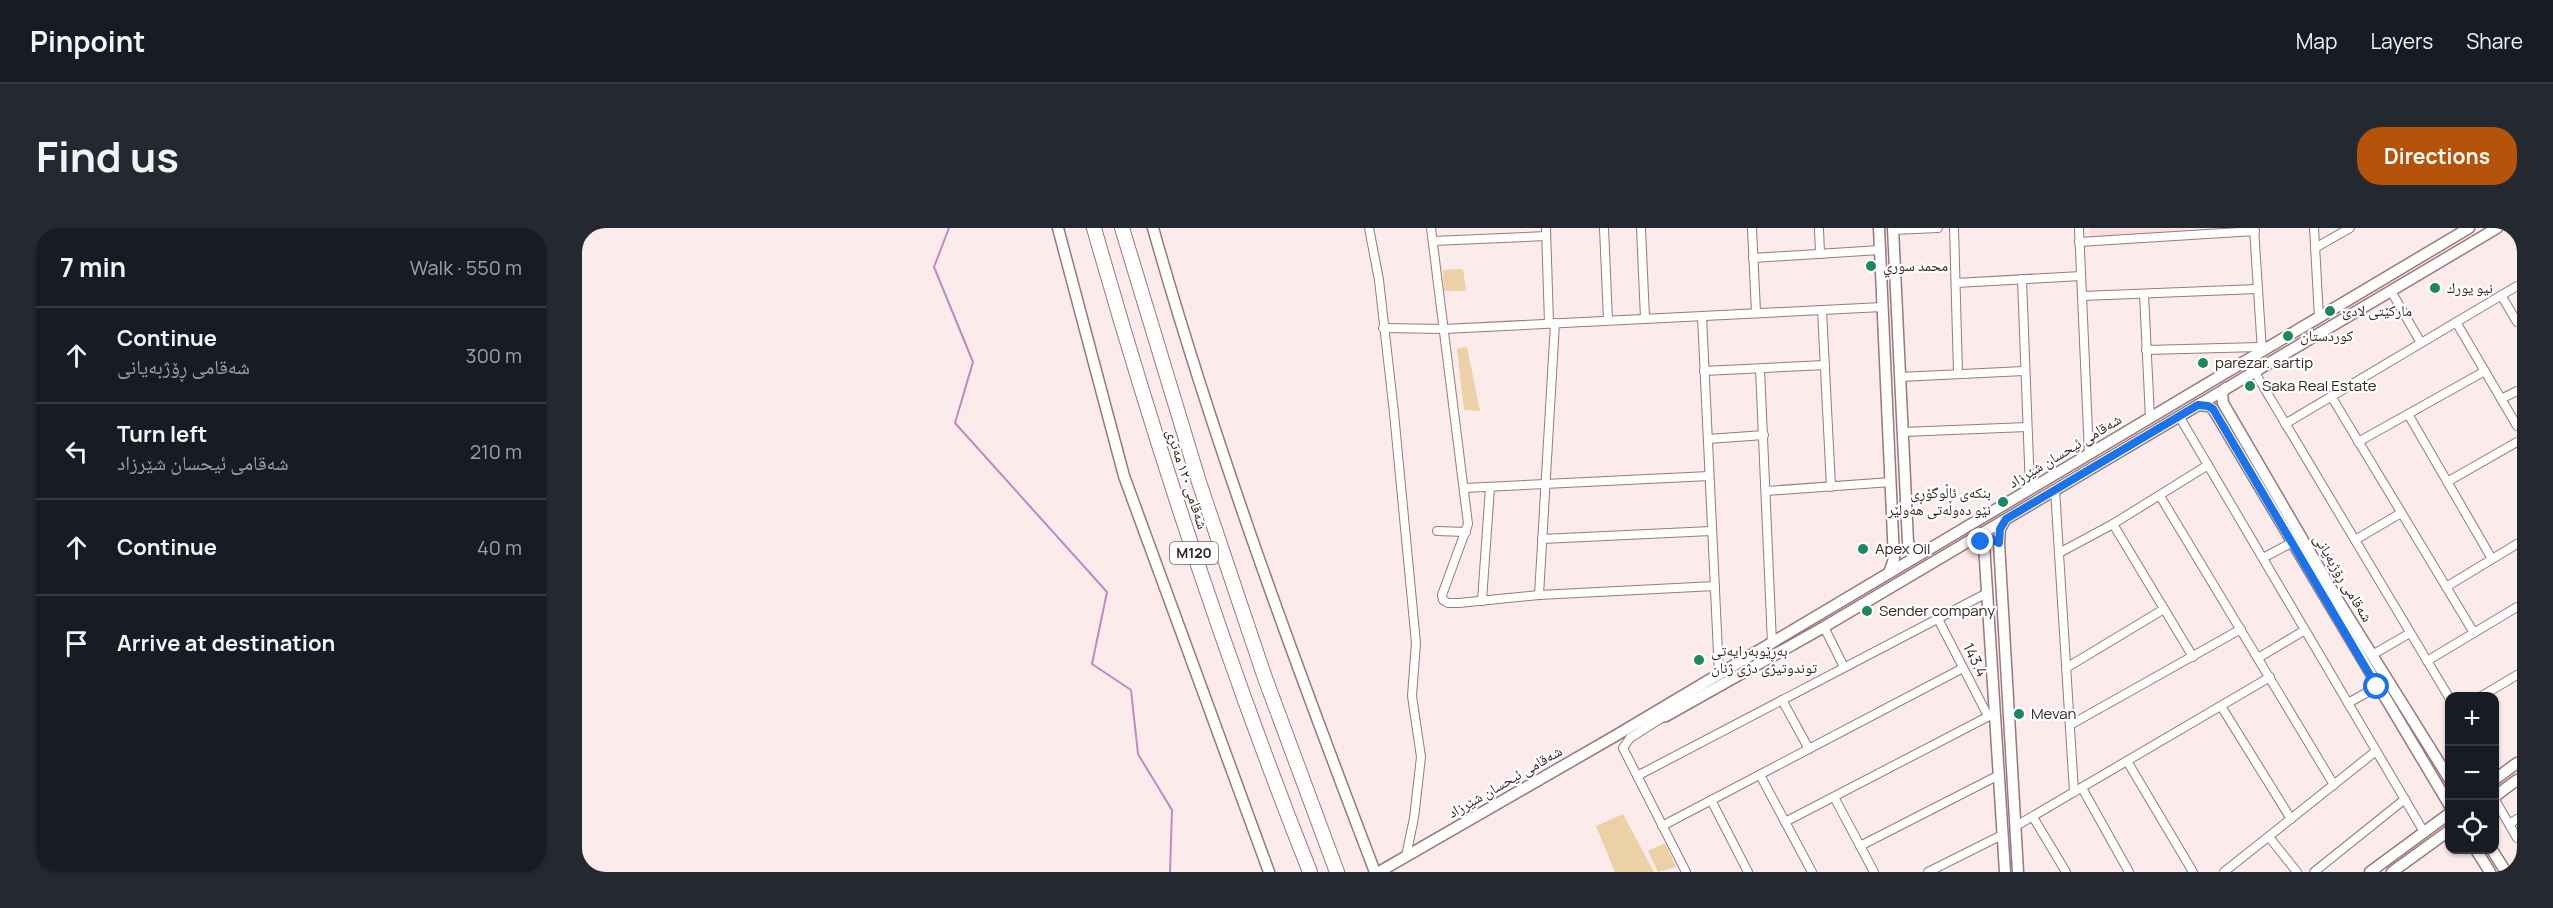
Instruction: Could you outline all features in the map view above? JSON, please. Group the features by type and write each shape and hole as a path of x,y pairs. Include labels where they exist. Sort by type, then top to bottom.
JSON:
{"highway":[{"name":"شەقامی ١٢٠ مەتری","path":"1094,228 1174,496 1245,700 1310,872"},
{"name":"شەقامی ١٢٠ مەتری","path":"1122,228 1199,482 1265,678 1337,872"}],"street":[{"path":"1058,228 1124,476 1269,872"},
{"path":"1152,228 1203,397 1279,619 1377,872"},
{"path":"1369,228 1379,280 1416,643 1412,696 1421,757 1414,818 1406,856"},
{"path":"1431,228 1464,488 1466,532 1442,595 1443,600 1448,603 1539,595 1715,586"},
{"path":"1604,228 1608,320"},
{"path":"1641,228 1645,318"},
{"path":"1752,228 1756,312"},
{"path":"1819,228 1820,254"},
{"path":"1879,228 1894,543 1894,563 1889,573"},
{"path":"1927,551 1913,552 1908,542 1893,229 1938,228"},
{"path":"1954,228 1958,374"},
{"path":"2079,228 2089,454"},
{"path":"2314,228 2319,317"},
{"path":"2315,248 2350,228"},
{"name":"شەقامی ئیحسان شێرزاد","path":"1377,872 1645,718 2150,418 2261,349 2469,228"},
{"name":"شەقامی ئیحسان شێرزاد","path":"1645,718 1654,719 1666,716 1824,627 2497,228"},
{"path":"2079,242 2195,231 2255,230 2261,349 2146,350"},
{"path":"1433,241 1546,232 1552,323 1539,595"},
{"path":"1754,258 1880,250"},
{"path":"1956,283 2081,276"},
{"path":"2022,279 2030,489"},
{"path":"1881,283 1895,283"},
{"path":"2285,424 2517,286"},
{"path":"2082,296 2257,289"},
{"path":"2365,290 2372,302"},
{"path":"2391,291 2421,343"},
{"path":"2144,294 2150,418"},
{"path":"2501,295 2517,322"},
{"path":"1383,328 1444,329 1882,307"},
{"path":"1822,310 1831,487"},
{"path":"1702,316 1719,674"},
{"path":"2456,322 2517,426"},
{"path":"1704,371 1825,365"},
{"path":"1760,369 1772,643"},
{"path":"1900,377 2024,371"},
{"path":"2254,371 2446,692"},
{"path":"2358,442 2485,371"},
{"path":"2198,405 2213,409 2215,404 2223,403 2222,393 2226,388"},
{"path":"2501,399 2517,391"},
{"path":"2331,396 2474,633"},
{"name":"شەقامی ڕۆژبەیانی","path":"2223,403 2339,602 2445,772"},
{"name":"شەقامی ڕۆژبەیانی","path":"2213,409 2329,608 2446,800"},
{"path":"2408,414 2492,560"},
{"path":"2179,416 2424,832"},
{"path":"1903,432 2027,427"},
{"path":"2131,429 2138,440"},
{"path":"1708,439 1764,435"},
{"path":"2447,482 2517,442"},
{"path":"2059,553 2113,524 2208,465"},
{"path":"1464,488 1709,476"},
{"path":"1766,491 1891,483"},
{"path":"1482,601 1490,487"},
{"path":"2055,490 2070,725 2078,790 2129,872"},
{"path":"2160,496 2334,785"},
{"path":"2355,540 2401,513"},
{"path":"2006,519 2000,529 1999,543 2018,872"},
{"path":"2113,524 2193,657"},
{"path":"1437,531 1466,532"},
{"path":"1542,539 1711,531"},
{"path":"1984,544 1990,540 1999,543"},
{"path":"1967,542 1977,541 1984,544"},
{"path":"1894,543 1900,547 1908,542"},
{"path":"2263,558 2291,543"},
{"path":"1984,544 1991,715 1999,775 2005,872"},
{"path":"2446,587 2517,544"},
{"path":"1637,776 1937,617 1987,593"},
{"path":"1843,600 1850,612"},
{"path":"2329,608 2339,602"},
{"path":"2427,661 2517,607"},
{"path":"2066,668 2164,609"},
{"name":"143.4","path":"1937,617 1963,668 1991,715"},
{"path":"1824,627 1844,667"},
{"path":"2070,725 2241,629"},
{"path":"2258,658 2305,630"},
{"path":"2372,655 2410,633"},
{"path":"1662,826 1963,668"},
{"path":"2487,692 2517,675"},
{"path":"2016,826 2270,677"},
{"path":"2348,703 2377,687"},
{"path":"1782,699 1809,749"},
{"path":"2221,706 2291,819"},
{"path":"1785,822 1991,715"},
{"path":"1666,716 1625,743 1623,748 1686,872"},
{"path":"2229,870 2376,751"},
{"path":"2127,761 2193,872"},
{"path":"2499,775 2517,764"},
{"path":"1760,775 1812,872"},
{"path":"1860,846 1999,775"},
{"path":"2499,793 2517,780"},
{"path":"1834,797 1874,872"},
{"path":"2000,799 2014,798"},
{"path":"2314,872 2405,799"},
{"path":"1711,800 1748,872"},
{"path":"2496,800 2517,838"},
{"path":"2033,817 2066,872"},
{"path":"2370,872 2445,817"},
{"path":"2509,824 2517,819"},
{"path":"2392,872 2445,834"},
{"path":"1928,872 2002,835"},
{"path":"2269,837 2297,872"},
{"path":"2479,854 2490,872"},
{"path":"2495,854 2506,872"}],"shaded area":[{"path":"2089,228 2186,228 2187,232 2090,237"},
{"path":"1463,269 1466,291 1444,291 1443,270"},
{"path":"1467,347 1480,411 1464,410 1457,349"},
{"path":"1623,814 1654,872 1615,872 1596,826"},
{"path":"1665,843 1676,867 1658,872 1648,851"}],"waterway":[{"path":"949,228 934,267 973,362 955,423 1107,592 1092,664 1131,690 1138,754 1172,810 1170,872"}],"place":[{"name":"محمد سوري","path":"1871,266"},
{"name":"نيو يورك","path":"2435,288"},
{"name":"مارکێتی لادێ","path":"2330,311"},
{"name":"كوردستان","path":"2288,336"},
{"name":"parezar. sartip","path":"2203,363"},
{"name":"Saka Real Estate","path":"2250,386"},
{"name":"بنکەی ئاڵوگۆڕی نێو دەوڵەتی هەولێر","path":"2003,502"},
{"name":"Apex Oil","path":"1863,549"},
{"name":"Sender company","path":"1867,611"},
{"name":"بەڕێوبەرایەتی توندوتیژی دژی ژنان","path":"1699,660"},
{"name":"Mevan","path":"2019,714"}],"route":[{"path":"1981,542 1984,544 1992,539 1999,543 2000,529 2006,519 2198,405 2208,406 2213,409 2377,687"}]}
